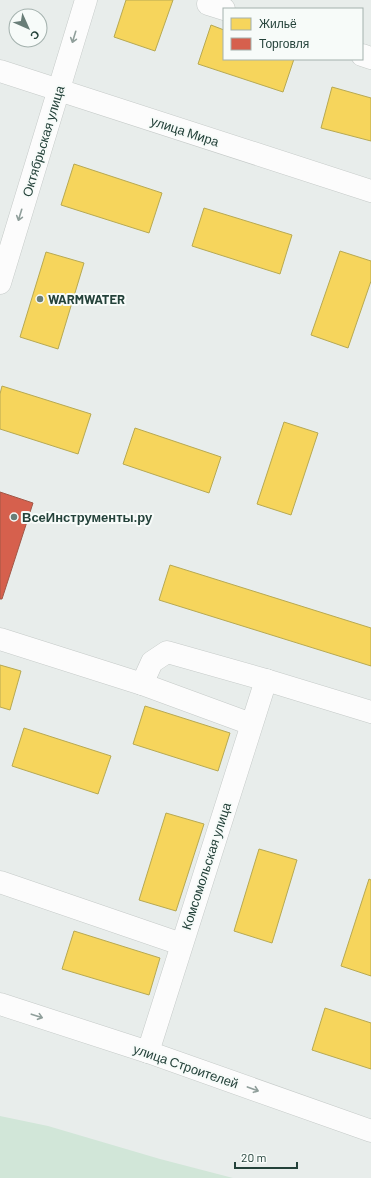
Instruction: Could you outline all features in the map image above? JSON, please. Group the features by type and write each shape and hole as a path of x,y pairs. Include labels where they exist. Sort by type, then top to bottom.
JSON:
{"street":[{"name":"Октябрьская улица","path":"0,283 86,0"},
{"path":"210,0 208,4 223,10"},
{"name":"улица Мира","path":"0,71 371,191"},
{"path":"0,639 142,684 251,724"},
{"path":"142,684 152,662 167,652 371,712"},
{"name":"Комсомольская улица","path":"148,1052 266,680"},
{"path":"0,882 181,944"},
{"name":"улица Строителей","path":"0,1004 148,1052 371,1131"}],"green space":[{"path":"0,1116 48,1126 160,1159 233,1178 0,1178"}],"building: Жильё":[{"path":"126,0 173,0 155,51 114,37"},
{"path":"211,25 223,30 223,60 294,60 283,92 198,64"},
{"path":"332,87 371,98 371,141 321,128"},
{"path":"74,164 162,193 149,233 61,205"},
{"path":"204,208 292,235 280,274 192,246"},
{"path":"340,251 371,261 371,281 348,348 311,335"},
{"path":"46,252 84,263 58,349 20,337"},
{"path":"2,386 91,414 78,454 0,429 0,394"},
{"path":"284,422 318,433 291,515 257,504"},
{"path":"135,428 221,457 209,493 123,464"},
{"path":"170,565 371,628 371,666 159,600"},
{"path":"0,665 21,671 10,710 0,707"},
{"path":"145,706 230,733 218,771 133,744"},
{"path":"24,728 111,756 98,794 12,766"},
{"path":"166,813 204,824 176,911 139,900"},
{"path":"259,849 297,860 272,943 234,931"},
{"path":"369,879 371,880 371,976 341,966"},
{"path":"74,931 160,958 149,995 62,969"},
{"path":"325,1008 371,1023 371,1069 312,1050"}],"building: Торговля":[{"path":"0,492 33,503 2,599 0,599"}],"place":[{"name":"WARMWATER","path":"40,299"},
{"name":"ВсеИнструменты.ру","path":"14,517"}]}
